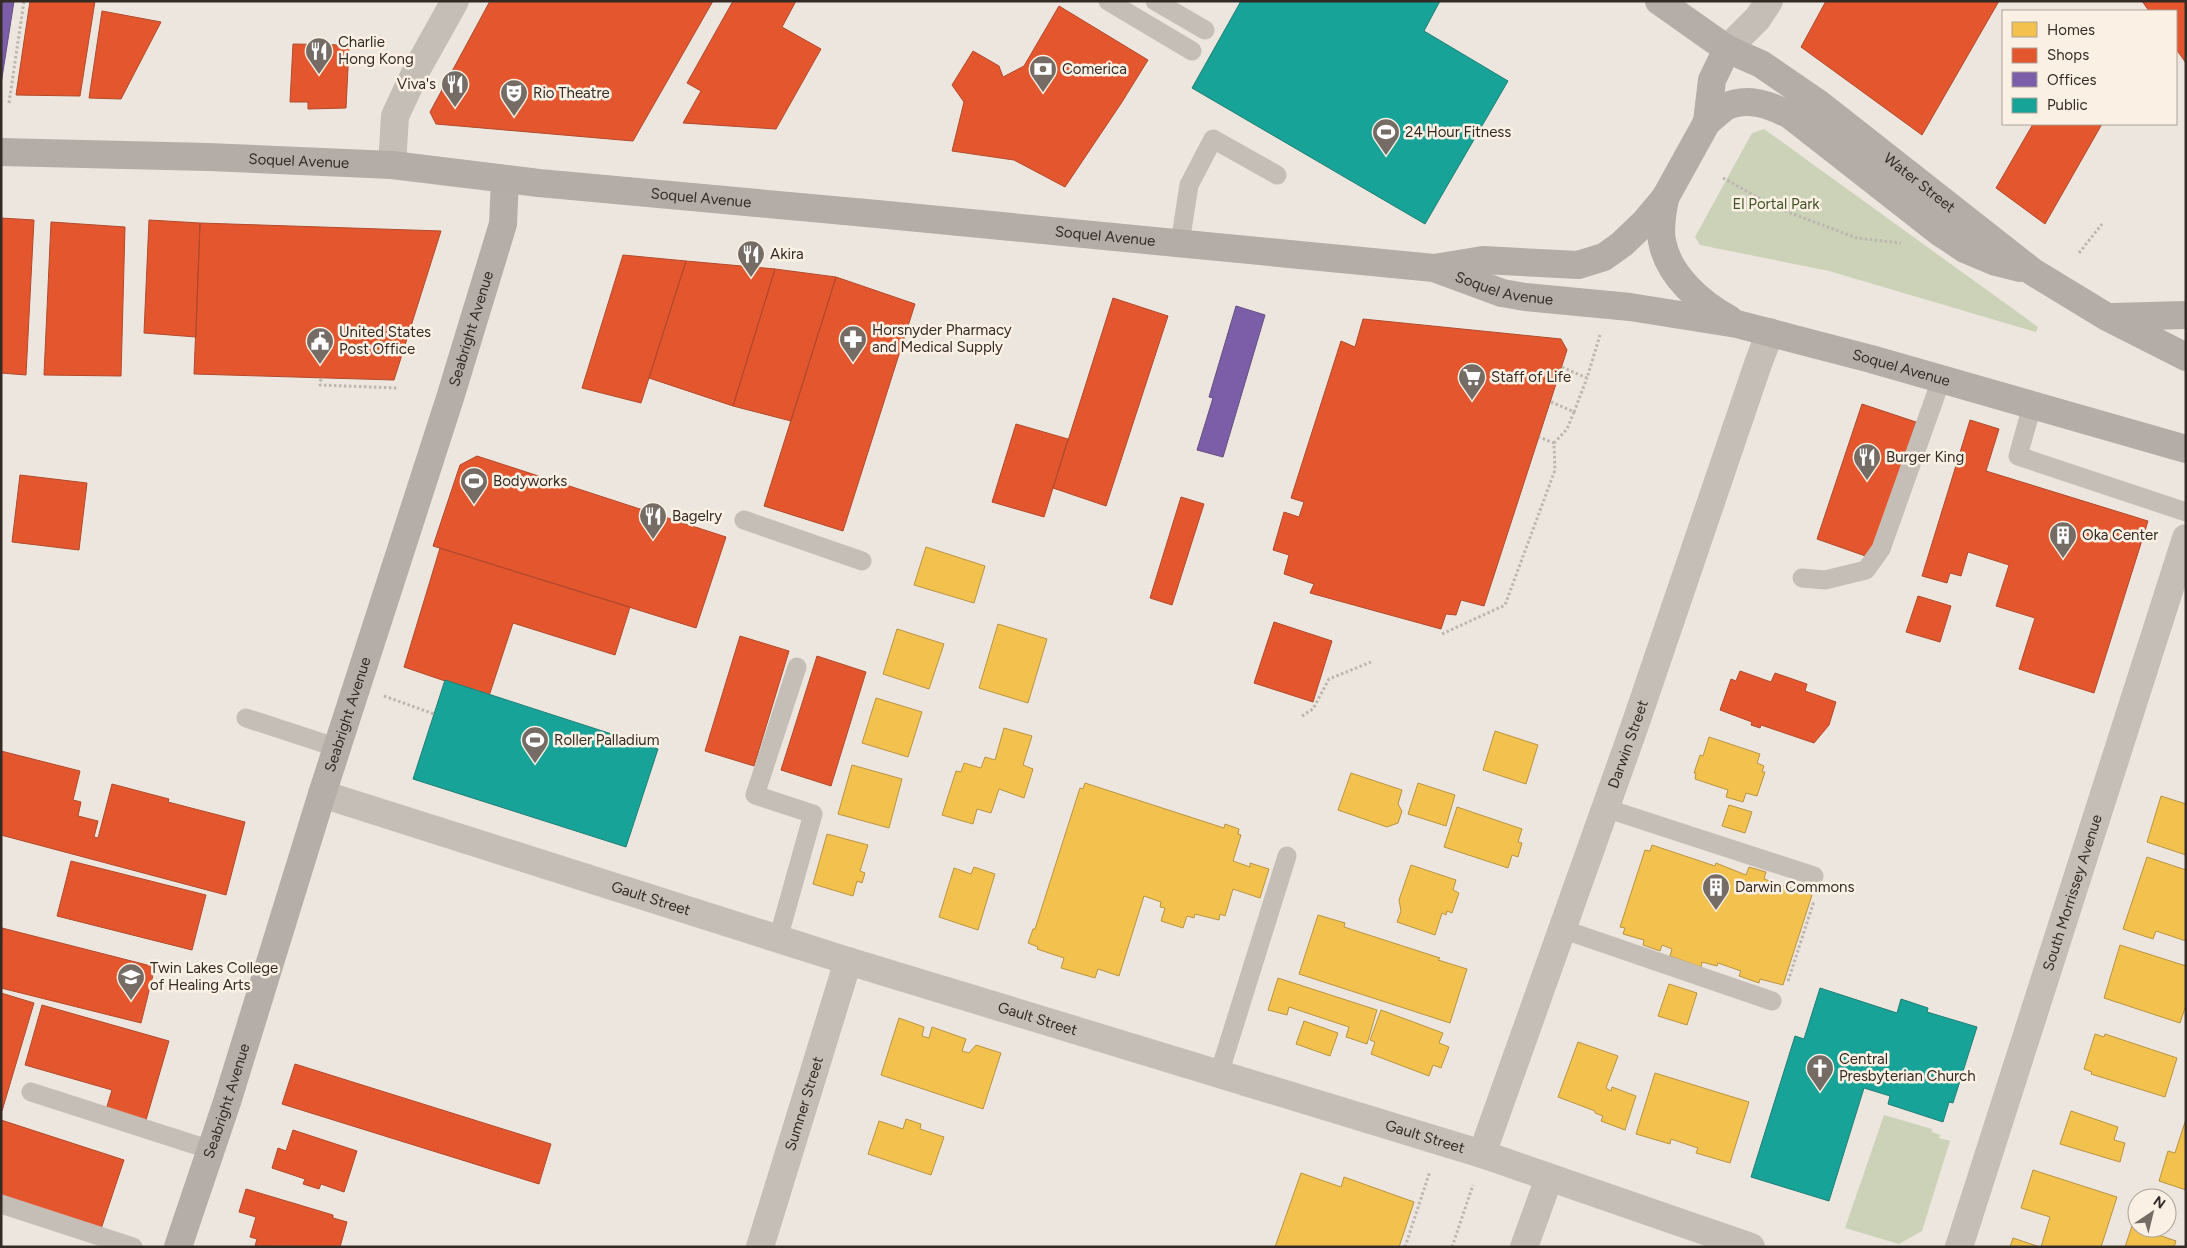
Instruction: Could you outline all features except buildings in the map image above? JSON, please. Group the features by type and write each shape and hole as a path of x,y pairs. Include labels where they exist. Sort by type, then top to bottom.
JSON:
{"main road":[{"name":"Water Street","path":"1659,1 1726,49 1761,64 1818,103 2034,272 2107,317 2186,357"},
{"path":"1434,268 1483,260 1561,266 1592,262 1604,257 1622,244 1644,223 1665,198 1707,122 1712,80 1726,49"},
{"path":"1707,122 1726,107 1749,101 1770,105 1790,115 1938,231 1966,250 1996,262 2034,272"},
{"name":"Soquel Avenue","path":"1,152 208,157 392,165 505,180 1434,268 1502,293 1630,307 1737,324 2186,449"},
{"name":"Seabright Avenue","path":"178,1247 211,1150 322,794 450,398 503,224 505,180"},
{"path":"1665,198 1661,222 1662,240 1668,261 1698,298 1713,311 1737,324"},
{"path":"2107,317 2186,315"}],"street":[{"path":"392,165 395,116 417,70 455,1"},
{"path":"1726,49 1758,18 1769,1"},
{"name":"Darwin Street","path":"1482,1154 1605,808 1770,332"},
{"name":"South Morrissey Avenue","path":"1959,1247 2179,579 2186,538"},
{"name":"Gault Street","path":"322,794 848,962 1482,1154 1751,1247"},
{"name":"Sumner Street","path":"760,1247 848,962"},
{"path":"1524,1247 1549,1178"}],"lane":[{"path":"1108,1 1192,51"},
{"path":"1154,1 1205,30"},
{"path":"1180,243 1189,184 1214,139 1277,175"},
{"path":"1802,578 1825,580 1866,570 1881,549 1941,380"},
{"path":"2032,406 2018,456 2186,512"},
{"path":"744,520 862,561"},
{"path":"778,939 813,814 755,795 797,667"},
{"path":"246,718 338,748"},
{"path":"1605,808 1814,876"},
{"path":"1219,1074 1288,856"},
{"path":"1562,929 1772,1000"},
{"path":"30,1092 211,1150"},
{"path":"1,1204 133,1247"}],"path":[{"path":"9,103 24,1"},
{"path":"1723,178 1777,208 1857,238 1903,244"},
{"path":"2079,254 2102,224"},
{"path":"1442,634 1505,605 1555,470 1554,443 1567,429 1587,378 1600,335"},
{"path":"1562,367 1587,378"},
{"path":"321,378 320,385 397,388"},
{"path":"1550,402 1574,412"},
{"path":"1539,437 1554,443"},
{"path":"1302,716 1313,709 1329,679 1371,662"},
{"path":"384,696 434,714"},
{"path":"1772,1000 1788,982 1815,899 1814,876"},
{"path":"1405,1247 1430,1171"},
{"path":"1452,1247 1473,1186"}],"green space":[{"name":"El Portal Park","path":"1764,129 2038,327 2036,332 1829,271 1700,245 1695,237 1752,133"},
{"path":"1884,1115 1932,1129 1932,1132 1940,1135 1939,1138 1950,1141 1922,1231 1899,1244 1845,1228"}],"place":[{"name":"Charlie Hong Kong","path":"319,75"},
{"name":"Comerica","path":"1043,93"},
{"name":"Viva's","path":"455,108"},
{"name":"Rio Theatre","path":"514,117"},
{"name":"24 Hour Fitness","path":"1386,156"},
{"name":"Akira","path":"751,278"},
{"name":"Horsnyder Pharmacy and Medical Supply","path":"853,363"},
{"name":"United States Post Office","path":"320,365"},
{"name":"Staff of Life","path":"1472,401"},
{"name":"Burger King","path":"1867,481"},
{"name":"Bodyworks","path":"474,505"},
{"name":"Bagelry","path":"653,540"},
{"name":"Oka Center","path":"2063,559"},
{"name":"Roller Palladium","path":"535,764"},
{"name":"Darwin Commons","path":"1716,911"},
{"name":"Twin Lakes College of Healing Arts","path":"131,1001"},
{"name":"Central Presbyterian Church","path":"1820,1092"}]}
